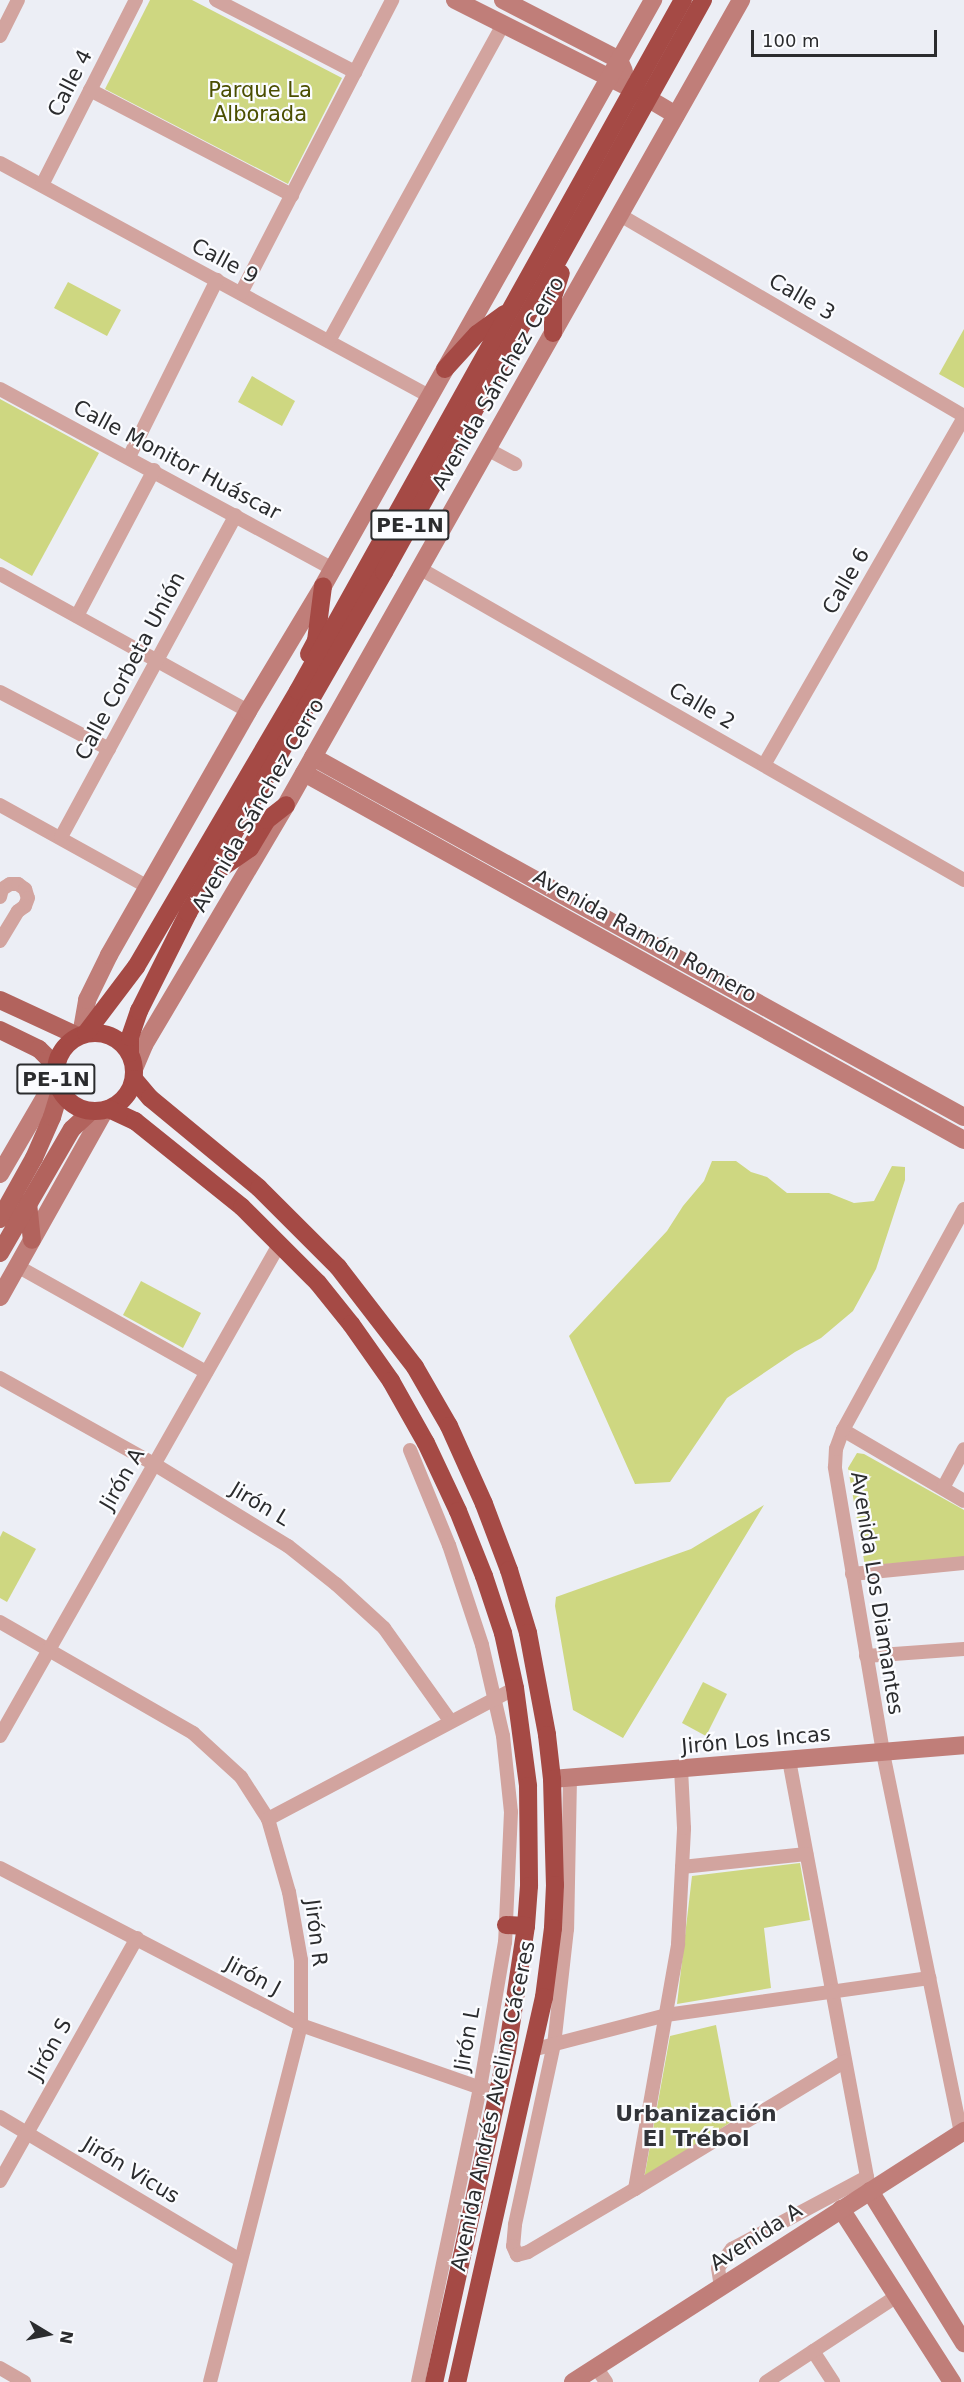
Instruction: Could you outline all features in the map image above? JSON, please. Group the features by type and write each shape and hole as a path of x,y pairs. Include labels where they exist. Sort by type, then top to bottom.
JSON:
{"highway":[{"name":"Avenida Sánchez Cerro","path":"133,1067 130,1037 139,1011 207,878 390,561 572,237 683,0"},
{"name":"Avenida Sánchez Cerro","path":"82,1035 136,967 298,691 509,312 640,94 703,0"},
{"path":"553,333 555,287 569,254 572,237"},
{"path":"445,369 477,334 509,312"},
{"path":"298,691 300,673 316,641 323,586"},
{"path":"207,878 250,848 267,820 286,805"},
{"name":"PE-1N","path":"108,1034 120,1042 133,1067 126,1097 102,1110 73,1104 57,1080 64,1048 82,1035 108,1034"},
{"name":"Avenida Andrés Avelino Cáceres","path":"133,1067 142,1091 259,1188 338,1267 416,1367 449,1426 484,1504 509,1570 528,1633 561,1779 549,1963 532,2050 457,2382"},
{"name":"Avenida Andrés Avelino Cáceres","path":"102,1110 135,1121 204,1174 280,1243 318,1283 351,1324 391,1381 418,1446 458,1511 484,1576 503,1634 515,1689 528,1786 529,1886 526,1926 517,1995 489,2090 445,2293 434,2382"},
{"path":"204,1174 219,1156"},
{"path":"418,1446 449,1426"},
{"path":"515,1689 538,1682"},
{"path":"529,1886 555,1885"},
{"path":"506,1925 526,1926"},
{"path":"445,2293 475,2300"}],"main road":[{"name":"PE-1N","path":"0,1000 82,1035"},
{"name":"PE-1N","path":"0,1030 39,1049 49,1059 57,1080"},
{"path":"0,1219 34,1158 52,1117 57,1080"},
{"path":"0,1253 72,1129 102,1110"},
{"path":"28,1203 32,1240"}],"street":[{"path":"0,36 18,0"},
{"name":"Calle 4","path":"42,185 136,0"},
{"path":"216,0 355,72"},
{"path":"241,293 392,0"},
{"path":"455,0 640,94 676,115"},
{"path":"82,1035 87,1000 148,887 248,711 333,569 653,0"},
{"name":"Avenida Sánchez Cerro","path":"133,1067 309,765 741,0"},
{"path":"513,2 619,60 640,94"},
{"path":"329,341 503,24"},
{"path":"90,90 292,195"},
{"name":"Calle 9","path":"0,163 430,396"},
{"name":"Calle 3","path":"620,215 964,417"},
{"path":"129,457 217,280"},
{"name":"Calle Monitor Huáscar","path":"0,389 154,470 333,569"},
{"name":"Calle 6","path":"764,765 964,417"},
{"path":"487,449 515,464"},
{"path":"77,616 154,470"},
{"name":"Calle Corbeta Unión","path":"61,837 236,515"},
{"name":"Calle 2","path":"420,568 964,880"},
{"path":"0,574 248,711"},
{"path":"0,692 108,749"},
{"name":"Avenida Ramón Romero","path":"309,765 777,1013 964,1117"},
{"name":"Avenida Ramón Romero","path":"309,765 768,1030 964,1140"},
{"path":"0,805 148,887"},
{"path":"0,941 18,911 25,906 28,898 26,889 18,884 10,884 3,889 0,898 2,906 9,911 18,911"},
{"path":"768,1030 777,1013"},
{"path":"797,1046 806,1030"},
{"path":"0,1174 57,1080"},
{"path":"0,1297 102,1110"},
{"name":"Avenida Los Diamantes","path":"884,1758 835,1467 836,1449 843,1430 964,1209"},
{"name":"Jirón A","path":"0,1736 280,1243"},
{"path":"17,1266 206,1372"},
{"name":"Jirón L","path":"0,1378 154,1464 288,1546 336,1584 384,1628 451,1722"},
{"path":"843,1430 964,1501"},
{"name":"Jirón L","path":"418,1446 430,1493 468,1598 503,1736 510,1803 506,1925 489,2090"},
{"path":"943,1488 964,1449"},
{"path":"852,1574 964,1563"},
{"name":"Jirón R","path":"0,1622 193,1733 241,1777 268,1819 289,1892 301,1960 301,2025 210,2382"},
{"path":"866,1656 964,1649"},
{"path":"268,1819 515,1689"},
{"name":"Jirón Los Incas","path":"561,1779 789,1760 884,1758 964,1745"},
{"path":"884,1758 928,1974 960,2107 962,2132"},
{"path":"789,1760 830,1991 868,2184 964,2343"},
{"path":"635,2189 678,1944 684,1828 681,1769"},
{"path":"561,1779 567,1929 554,2044 515,2225 513,2246 518,2255 528,2252 635,2189 844,2062"},
{"path":"682,1867 806,1854"},
{"name":"Jirón J","path":"0,1868 301,2025 489,2090"},
{"name":"Jirón S","path":"0,2181 137,1938"},
{"path":"532,2050 666,2015 928,1974"},
{"name":"Jirón Vicus","path":"0,2117 240,2260"},
{"name":"Avenida A","path":"573,2382 601,2374 721,2287 841,2209 868,2184 962,2132"},
{"path":"721,2287 717,2268 732,2249 868,2184"},
{"path":"841,2209 952,2382"},
{"path":"494,2220 515,2225"},
{"path":"418,2382 445,2293"},
{"path":"766,2382 897,2296"},
{"path":"813,2351 833,2382"},
{"path":"0,2368 24,2382"}],"green space":[{"name":"Parque La Alborada","path":"150,0 192,0 342,78 288,184 105,89"},
{"path":"68,282 121,310 107,336 54,308"},
{"path":"964,329 964,388 939,374"},
{"path":"252,376 295,401 282,426 238,402"},
{"path":"0,399 99,453 32,576 0,558"},
{"path":"712,1161 736,1161 751,1172 767,1177 787,1193 829,1193 854,1203 874,1201 892,1166 905,1167 905,1180 876,1269 853,1311 821,1338 795,1352 727,1398 670,1482 635,1484 569,1336 667,1231 683,1206 704,1181"},
{"path":"141,1281 201,1313 183,1348 123,1315"},
{"path":"857,1453 864,1454 964,1510 964,1557 865,1566 848,1468"},
{"path":"764,1505 623,1738 573,1710 555,1606 556,1597 691,1549"},
{"path":"3,1531 36,1549 7,1602 0,1598 0,1537"},
{"path":"703,1682 727,1694 706,1736 682,1723"},
{"path":"800,1863 810,1920 764,1928 771,1988 677,2004 692,1876"},
{"path":"716,2025 734,2120 644,2179 670,2036"}],"district":[{"name":"Urbanización El Trébol","path":"696,2126"}]}
